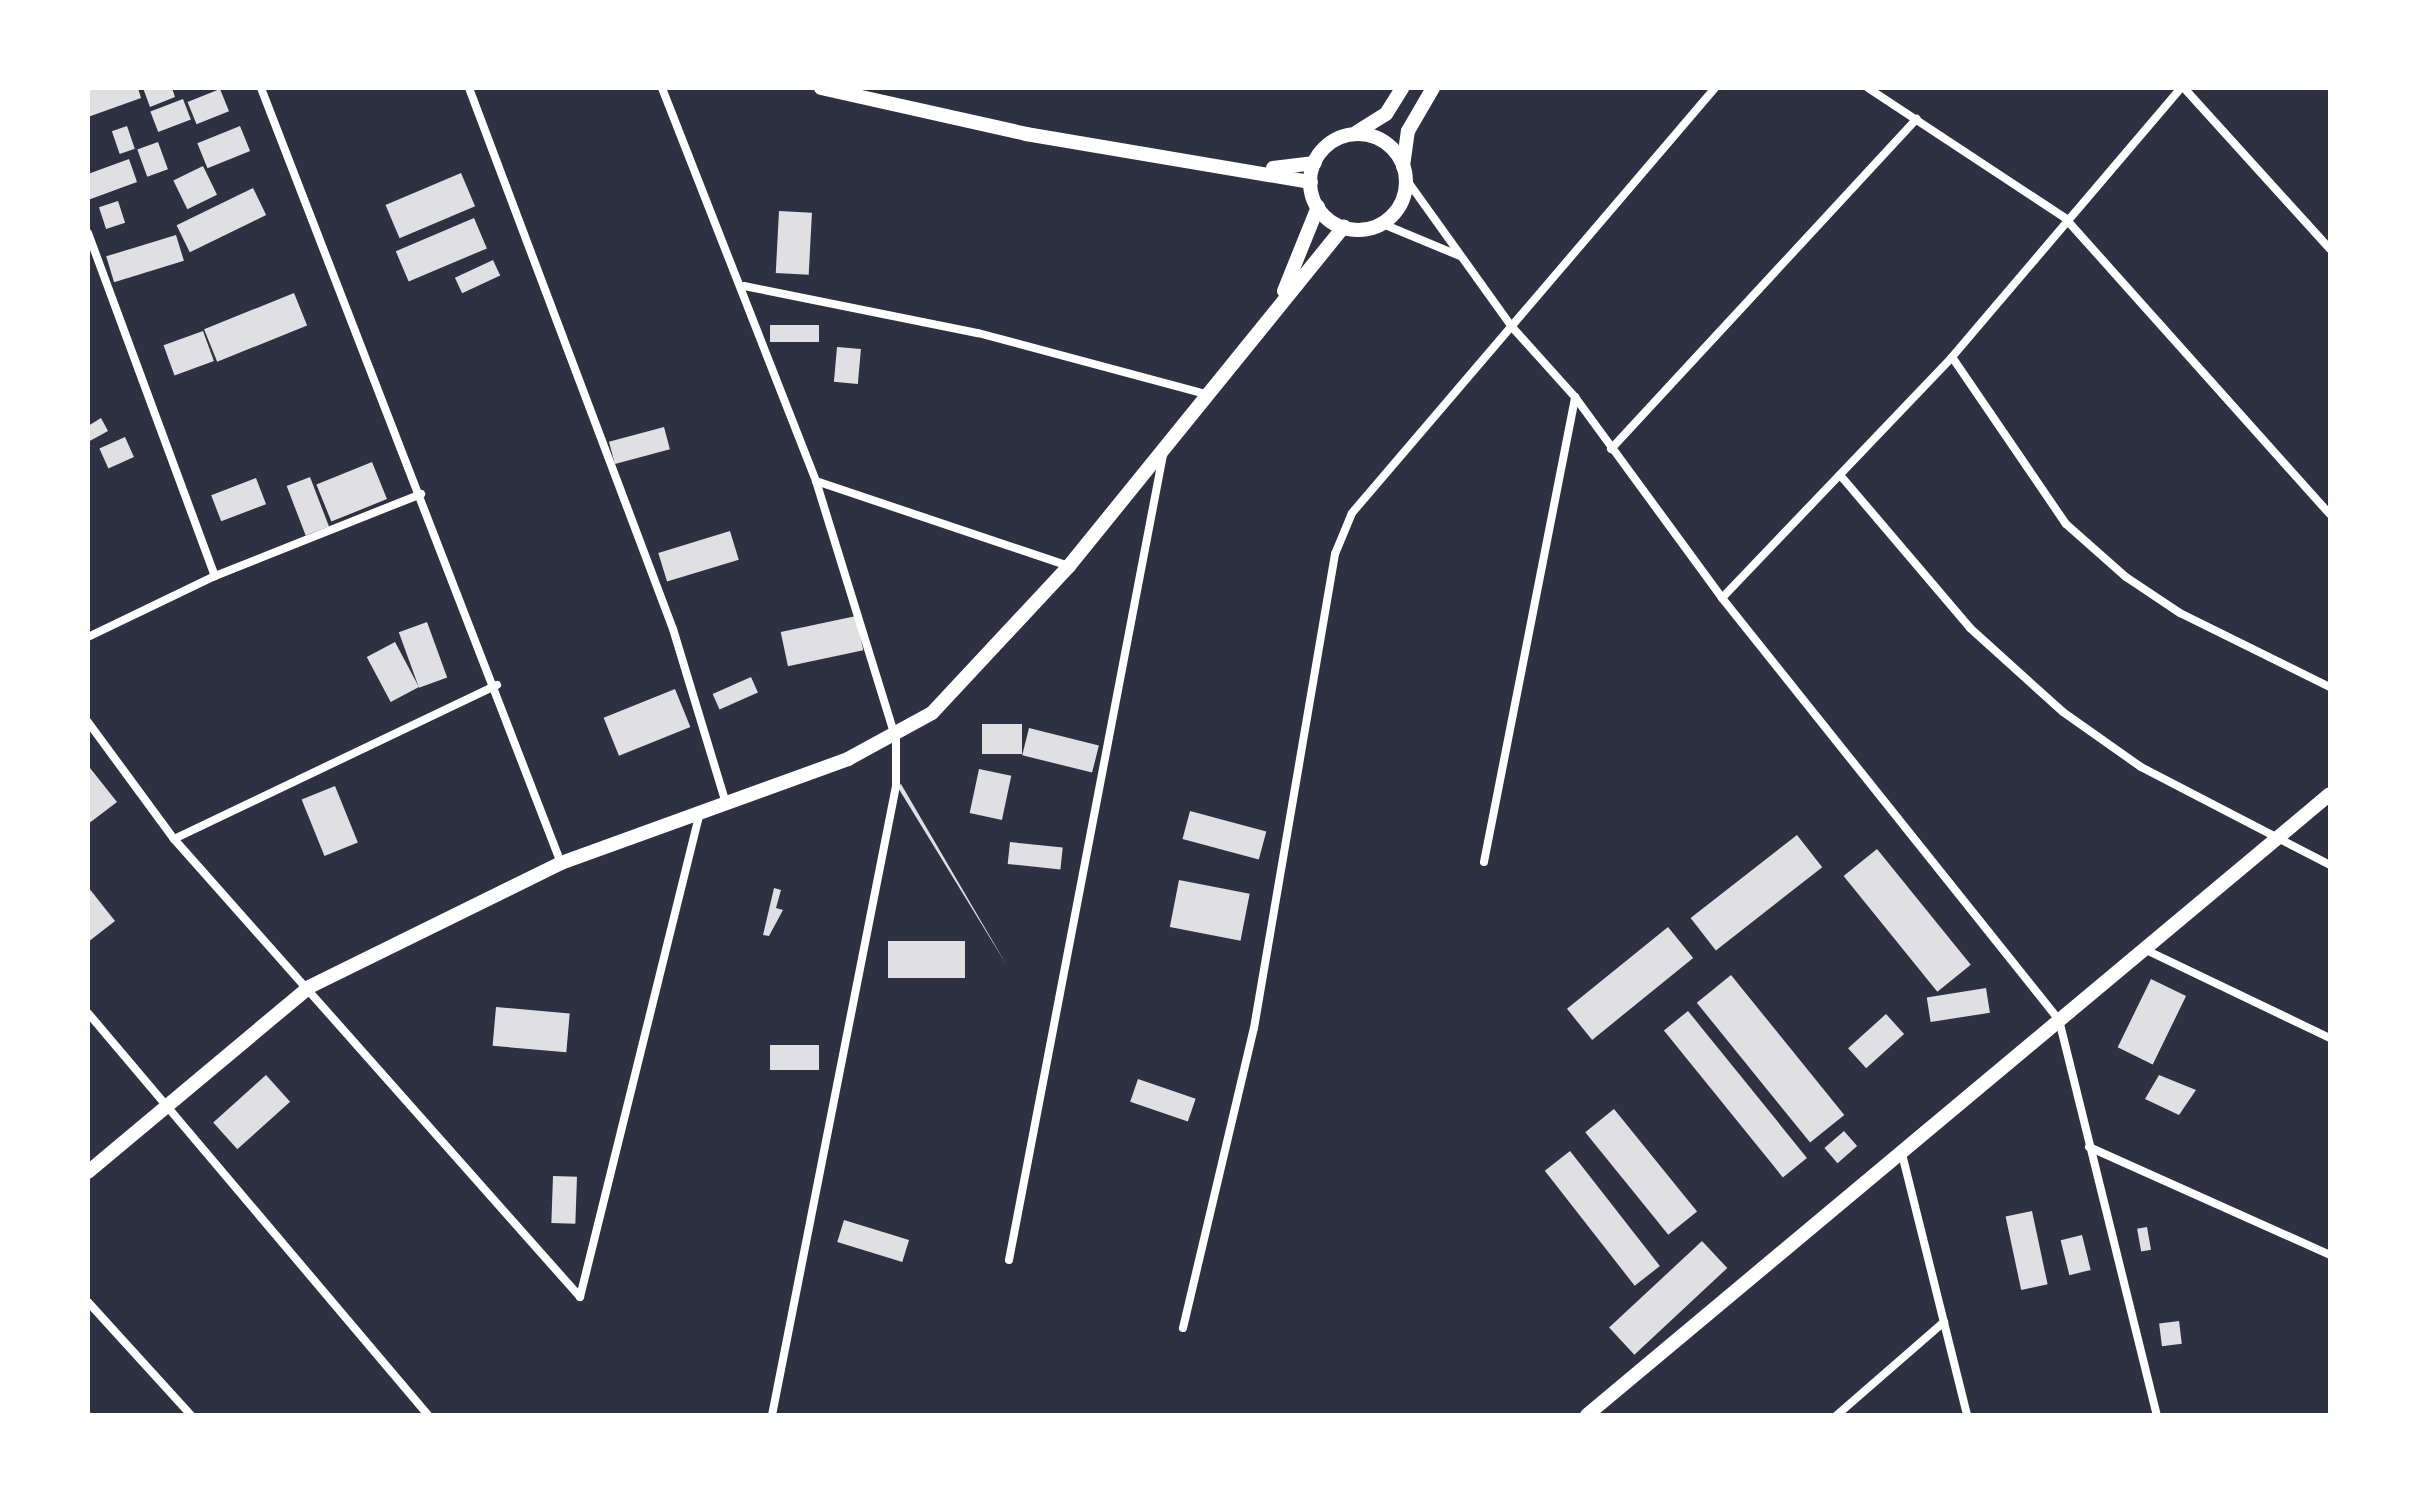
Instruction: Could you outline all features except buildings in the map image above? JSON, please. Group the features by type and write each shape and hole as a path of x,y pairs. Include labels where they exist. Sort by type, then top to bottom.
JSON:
{"street":[{"path":"261,88 497,685 561,863"},
{"path":"469,88 673,629 726,803"},
{"path":"662,88 744,286 816,481 896,739 896,786 772,1415"},
{"path":"821,88 1026,134 1264,170 1311,182"},
{"path":"1280,303 1318,207 1311,182 1315,163 1326,146 1386,114 1402,88"},
{"path":"1383,224 1401,203 1408,131 1433,88"},
{"path":"1183,1328 1254,1028 1335,554 1352,513 1715,88"},
{"path":"1868,88 2065,218 2330,514"},
{"path":"1722,598 1952,357 2065,218 2183,88 2330,249"},
{"path":"1611,449 1917,119"},
{"path":"1357,132 1384,141 1512,327 1575,397 1722,598 2059,1020 2157,1415"},
{"path":"1264,170 1315,163"},
{"path":"1318,207 1344,226 1383,224 1461,257"},
{"path":"88,1172 162,1104 309,987 561,863 896,739 961,689 1069,566 1164,454 1280,303 1344,226"},
{"path":"88,233 215,576"},
{"path":"744,286 978,333 1209,395"},
{"path":"1952,357 2066,524 2096,551 2180,613 2330,687"},
{"path":"1484,862 1575,397"},
{"path":"1009,1260 1164,454"},
{"path":"1840,475 2015,673 2141,767 2330,865"},
{"path":"816,481 1069,566"},
{"path":"88,637 215,576 421,494"},
{"path":"174,839 497,685"},
{"path":"88,722 174,839 309,987 580,1297 700,812"},
{"path":"1587,1415 1902,1154 2272,837 2330,794"},
{"path":"2144,949 2330,1038"},
{"path":"88,1013 428,1415"},
{"path":"2089,1147 2330,1255"},
{"path":"1902,1154 1967,1415"},
{"path":"88,1302 191,1415"},
{"path":"1837,1415 1944,1322"}]}
